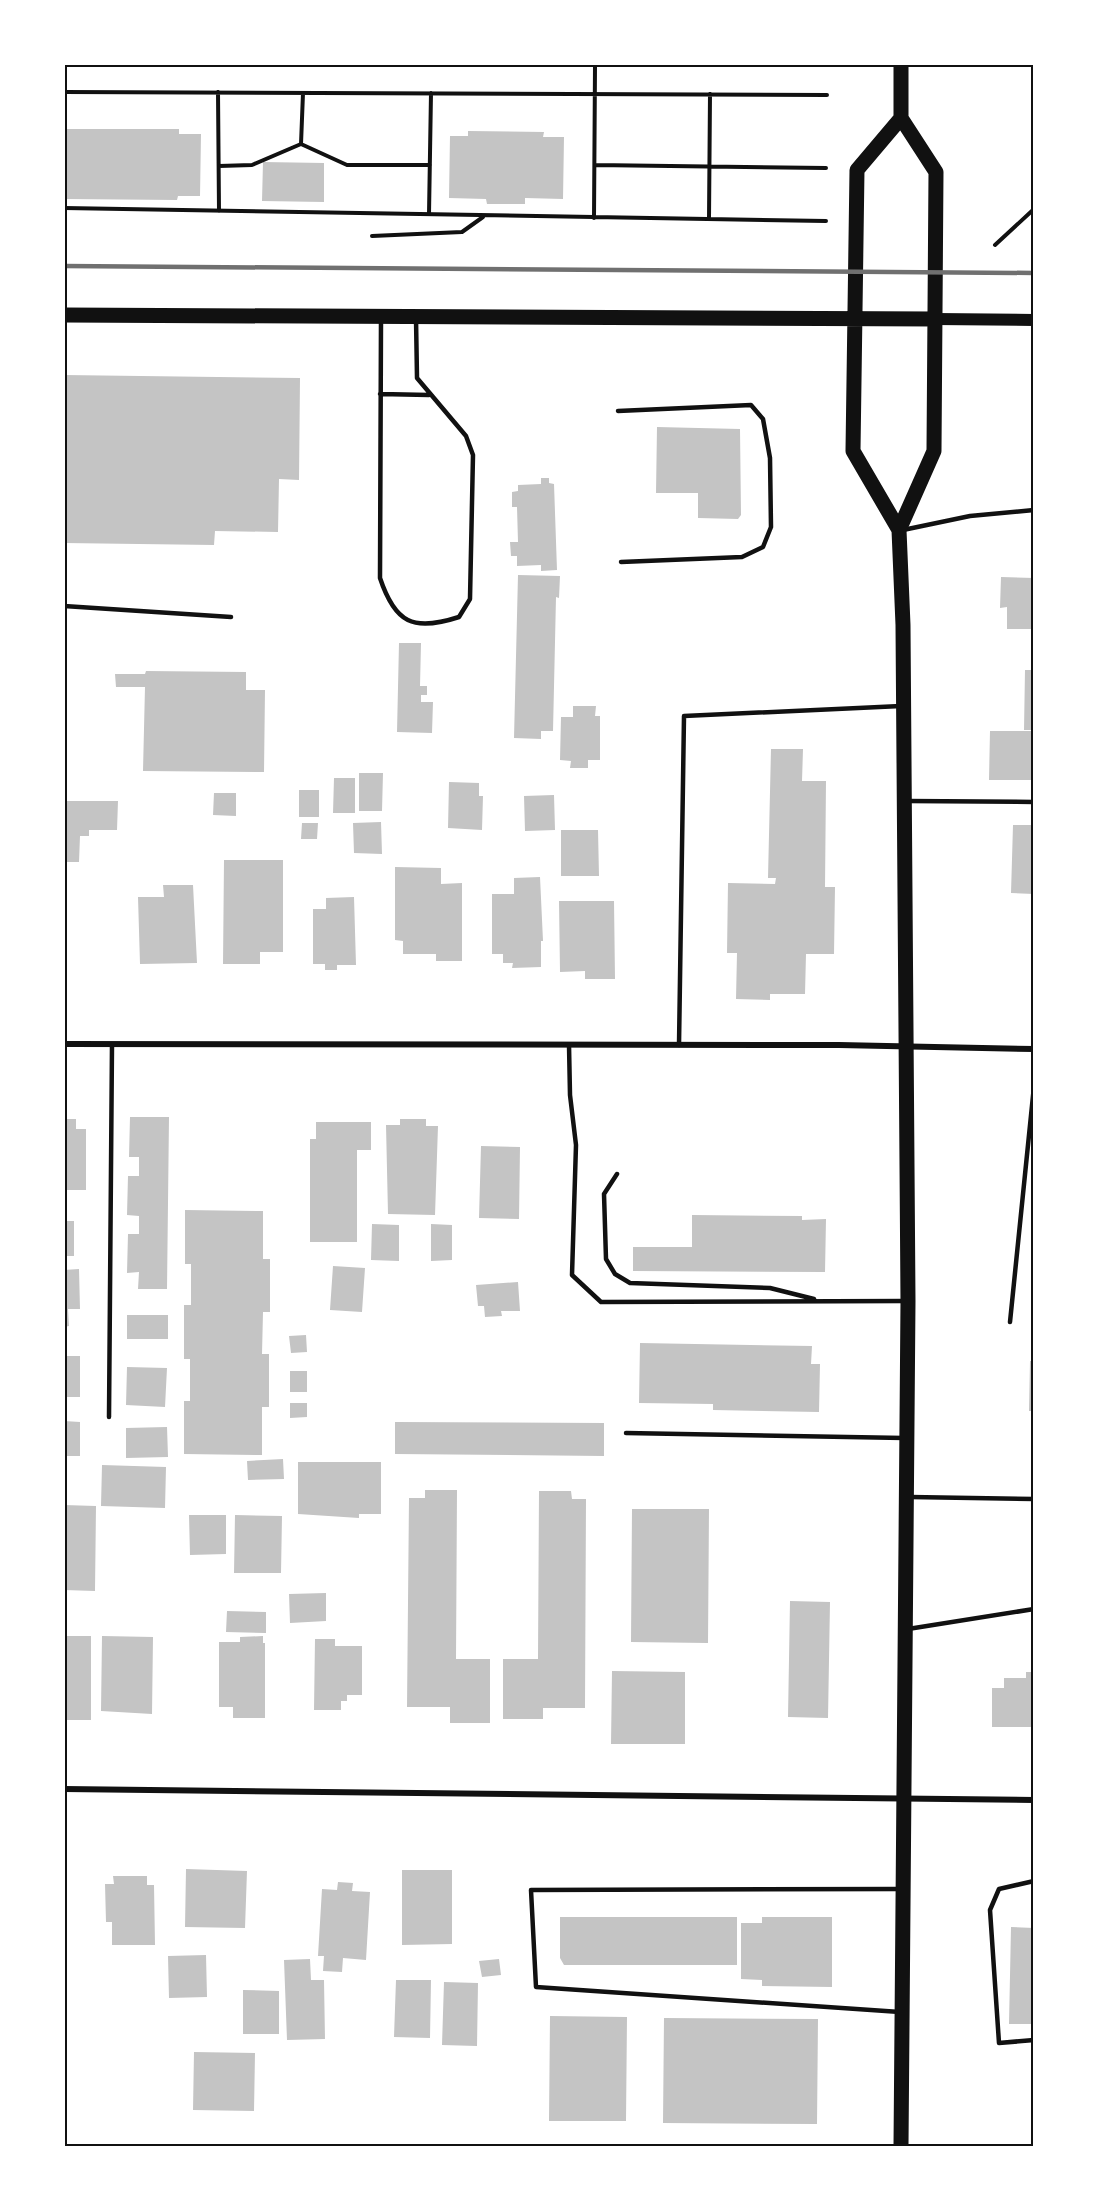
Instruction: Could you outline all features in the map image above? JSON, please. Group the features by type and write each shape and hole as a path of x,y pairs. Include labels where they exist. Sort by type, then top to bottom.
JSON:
{"main road":[{"path":"901,64 901,117 936,172 934,451 899,530 903,706 908,1300 901,2146"},
{"path":"899,530 853,451 858,170 901,117"},
{"path":"64,315 855,317 1034,320"}],"street":[{"path":"64,1044 906,1046 1034,1049"},
{"path":"64,1789 1034,1800"}],"lane":[{"path":"381,316 380,578 388,603 406,622 434,626 459,617 470,599 473,455 466,436 429,395 417,378 416,316"},
{"path":"381,394 429,395"},
{"path":"618,411 751,405 763,419 770,458 771,527 763,547 742,557 621,562"},
{"path":"899,530 970,516 1034,510"},
{"path":"64,606 231,617"},
{"path":"679,1045 684,716 903,706"},
{"path":"904,801 1034,802"},
{"path":"109,1417 112,1044"},
{"path":"569,1045 570,1095 576,1145 572,1275 601,1302 908,1300"},
{"path":"1010,1322 1034,1086"},
{"path":"616,1174 604,1194 606,1259 615,1274 630,1283 770,1287 821,1301"},
{"path":"626,1433 906,1438"},
{"path":"906,1497 1034,1499"},
{"path":"905,1630 1034,1609"},
{"path":"1034,1881 999,1889 990,1910 999,2043 1034,2040"},
{"path":"902,2012 536,1987 531,1890 903,1889"}],"path":[{"path":"594,218 595,66"},
{"path":"64,92 827,95"},
{"path":"218,92 219,211"},
{"path":"301,144 303,93"},
{"path":"429,214 431,93"},
{"path":"709,219 710,94"},
{"path":"219,166 252,165 301,144 347,165 430,165"},
{"path":"594,165 826,168"},
{"path":"64,208 826,221"},
{"path":"995,246 1034,209"},
{"path":"372,236 462,232 484,216"}],"building":[{"path":"64,129 179,129 179,134 201,134 200,196 178,196 177,200 64,199"},
{"path":"468,131 544,132 543,137 564,137 563,199 525,198 525,204 487,204 486,199 449,198 450,136 468,136"},
{"path":"263,162 324,163 324,202 262,201"},
{"path":"64,375 300,378 299,480 279,479 278,532 215,531 214,545 64,543"},
{"path":"657,427 740,429 741,515 738,519 698,518 698,493 656,493"},
{"path":"541,478 549,478 549,483 554,484 557,570 541,571 541,565 517,566 517,556 511,556 510,542 518,542 517,507 512,507 512,492 518,491 518,485 541,484"},
{"path":"518,575 560,576 559,598 556,597 553,731 541,731 541,739 514,738"},
{"path":"1001,577 1034,578 1034,629 1007,629 1007,607 1000,608"},
{"path":"399,643 421,643 420,686 427,686 427,695 421,695 421,702 433,702 432,733 397,732"},
{"path":"1025,670 1034,670 1034,730 1024,730"},
{"path":"146,671 246,672 246,690 265,690 264,772 143,771 145,687 116,687 115,674 145,674"},
{"path":"573,706 596,706 595,716 600,716 600,760 588,760 588,768 570,768 571,761 560,760 561,717 573,717"},
{"path":"990,731 1034,731 1034,780 989,780"},
{"path":"771,749 803,749 802,781 826,781 825,887 835,887 834,954 806,954 805,994 770,994 770,1000 736,999 737,953 727,953 728,883 775,884 776,878 768,878"},
{"path":"359,773 383,773 382,811 359,811"},
{"path":"334,778 355,778 355,813 333,813"},
{"path":"449,782 479,783 479,796 483,796 482,830 448,828"},
{"path":"299,790 319,790 319,817 299,817"},
{"path":"214,793 236,793 236,816 213,815"},
{"path":"554,795 555,830 525,831 524,796"},
{"path":"64,801 118,801 117,830 89,830 89,836 80,836 79,862 64,862"},
{"path":"381,822 382,854 354,853 353,823"},
{"path":"302,823 318,823 317,839 301,839"},
{"path":"1013,825 1034,825 1034,894 1011,893"},
{"path":"561,830 598,830 599,876 561,876"},
{"path":"224,860 283,860 283,952 260,952 260,964 223,964"},
{"path":"395,867 441,868 441,884 462,883 462,961 436,961 436,954 403,954 403,941 395,940"},
{"path":"540,877 543,941 541,941 541,967 512,968 513,963 503,963 503,954 492,954 492,894 514,894 514,878"},
{"path":"163,885 193,885 197,963 140,964 138,897 164,897"},
{"path":"354,897 356,965 337,965 337,970 325,970 325,964 313,964 313,909 326,909 326,898"},
{"path":"559,901 614,901 615,979 585,979 585,971 560,972"},
{"path":"130,1117 169,1117 167,1289 138,1289 139,1272 127,1273 128,1234 139,1234 139,1216 127,1215 128,1176 139,1176 139,1157 129,1157"},
{"path":"66,1119 76,1119 76,1129 86,1129 86,1190 65,1190"},
{"path":"400,1119 426,1119 426,1126 438,1126 435,1215 388,1214 386,1125 400,1125"},
{"path":"316,1122 371,1122 371,1150 357,1150 357,1242 310,1242 310,1139 316,1139"},
{"path":"481,1146 520,1147 519,1219 479,1218"},
{"path":"185,1210 263,1211 263,1259 270,1259 270,1312 263,1312 262,1354 269,1354 269,1407 262,1407 262,1455 184,1454 184,1401 190,1401 190,1359 184,1359 184,1305 191,1305 191,1264 185,1264"},
{"path":"692,1215 802,1216 802,1220 826,1219 825,1272 633,1271 633,1247 692,1247"},
{"path":"64,1221 74,1221 74,1256 64,1256"},
{"path":"372,1224 399,1225 399,1261 371,1260"},
{"path":"431,1224 452,1225 452,1260 431,1261"},
{"path":"333,1266 365,1268 362,1312 330,1310"},
{"path":"79,1269 80,1309 68,1309 69,1326 64,1327 64,1270"},
{"path":"518,1282 520,1311 501,1311 502,1316 485,1317 484,1306 478,1306 476,1285"},
{"path":"127,1315 168,1315 168,1339 127,1339"},
{"path":"306,1335 307,1352 291,1353 289,1336"},
{"path":"640,1343 812,1346 811,1364 820,1364 819,1412 713,1410 713,1404 639,1403"},
{"path":"64,1356 80,1356 80,1397 64,1397"},
{"path":"1030,1361 1034,1361 1034,1411 1029,1411"},
{"path":"127,1367 167,1368 165,1407 126,1405"},
{"path":"290,1371 307,1371 307,1392 290,1392"},
{"path":"290,1403 307,1403 307,1417 290,1418"},
{"path":"64,1421 80,1422 80,1456 64,1456"},
{"path":"395,1422 604,1423 604,1456 395,1454"},
{"path":"167,1427 168,1457 126,1458 126,1428"},
{"path":"283,1459 284,1479 248,1480 247,1461"},
{"path":"298,1462 381,1462 381,1514 359,1514 359,1518 298,1514"},
{"path":"102,1465 166,1467 165,1508 101,1506"},
{"path":"425,1490 457,1490 456,1659 490,1659 490,1723 450,1723 450,1707 407,1707 409,1498 425,1498"},
{"path":"539,1491 571,1491 572,1499 586,1499 585,1708 543,1708 543,1719 503,1719 503,1659 538,1659"},
{"path":"64,1505 96,1506 95,1591 64,1590"},
{"path":"632,1509 709,1509 708,1643 631,1642"},
{"path":"189,1515 226,1515 226,1554 190,1555"},
{"path":"235,1515 282,1516 281,1573 234,1573"},
{"path":"326,1593 326,1621 290,1623 289,1594"},
{"path":"790,1601 830,1602 828,1718 788,1717"},
{"path":"227,1611 266,1612 266,1633 226,1632"},
{"path":"64,1636 91,1636 91,1720 64,1720"},
{"path":"102,1636 153,1637 152,1714 101,1711"},
{"path":"263,1636 263,1643 265,1643 265,1718 233,1718 233,1707 219,1707 219,1642 240,1642 240,1637"},
{"path":"315,1639 335,1639 335,1646 362,1646 362,1695 347,1695 347,1701 341,1701 341,1710 314,1710"},
{"path":"612,1671 685,1672 685,1744 611,1744"},
{"path":"1026,1672 1034,1672 1034,1727 992,1727 992,1688 1004,1688 1004,1678 1026,1678"},
{"path":"186,1869 247,1871 245,1928 185,1927"},
{"path":"402,1870 452,1870 452,1944 402,1945"},
{"path":"113,1876 147,1876 147,1885 154,1885 155,1945 112,1945 112,1922 106,1922 105,1884 114,1884"},
{"path":"338,1882 353,1883 352,1891 370,1892 366,1960 343,1958 342,1972 323,1971 324,1956 318,1956 322,1889 337,1890"},
{"path":"560,1917 737,1917 737,1965 564,1965 560,1958"},
{"path":"762,1917 832,1917 832,1987 762,1986 762,1980 741,1979 741,1923 762,1923"},
{"path":"1011,1927 1034,1928 1034,2024 1009,2024"},
{"path":"206,1955 207,1997 169,1998 168,1956"},
{"path":"310,1959 311,1980 324,1980 325,2039 287,2040 284,1960"},
{"path":"499,1959 501,1975 482,1977 479,1961"},
{"path":"396,1980 431,1980 430,2038 394,2037"},
{"path":"444,1982 478,1983 477,2046 442,2045"},
{"path":"243,1990 279,1991 279,2034 243,2034"},
{"path":"550,2016 627,2017 626,2121 549,2121"},
{"path":"664,2018 818,2019 817,2124 663,2123"},
{"path":"194,2052 255,2053 254,2111 193,2110"}],"railway":[{"path":"64,266 1034,273"}]}
